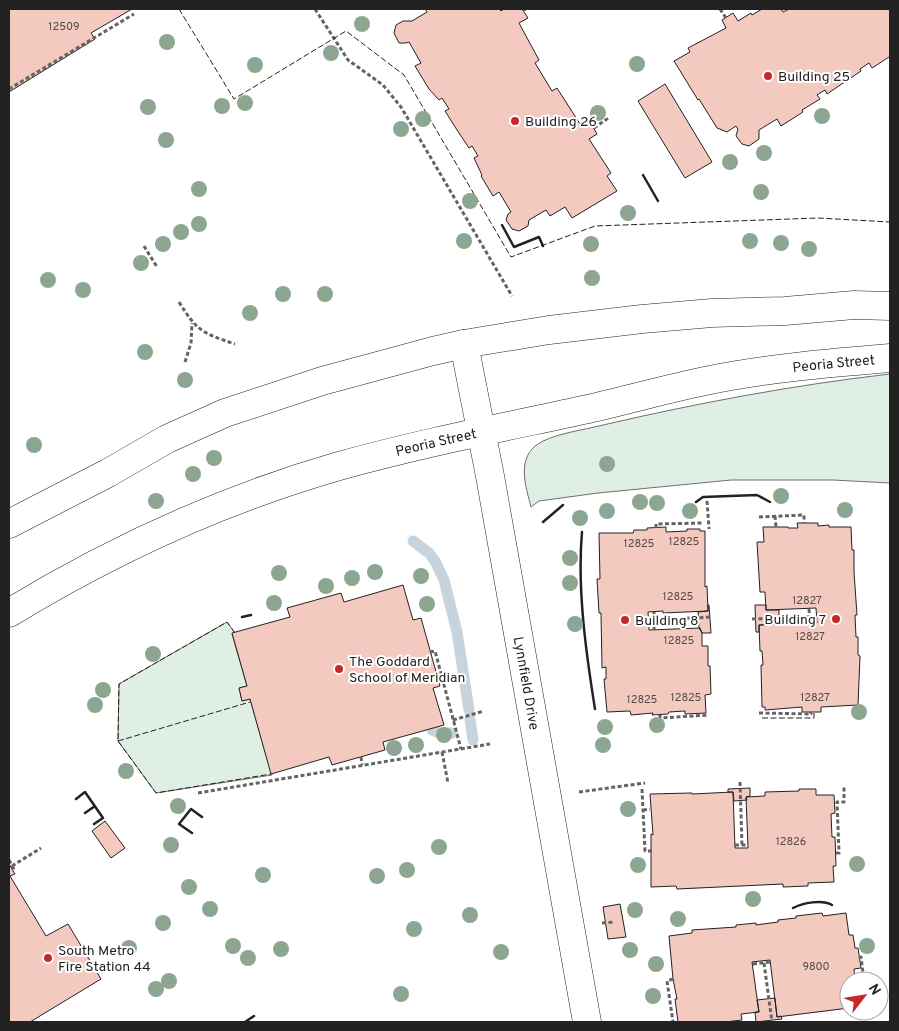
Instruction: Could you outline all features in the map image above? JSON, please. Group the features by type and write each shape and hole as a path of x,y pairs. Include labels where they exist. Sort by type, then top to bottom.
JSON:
{"main road":[{"path":"9,524 108,473 167,439 225,413 322,380 464,344 549,330 642,319 854,305 890,306"},
{"name":"Lynnfield Drive","path":"464,344 587,1022"},
{"name":"Peoria Street","path":"9,613 61,582 182,524 251,496 338,467 481,431 720,378 764,370 890,358"}],"path":[{"path":"315,9 344,55 383,85 401,106 512,296"},
{"path":"720,9 726,18"},
{"path":"9,89 134,14"},
{"path":"594,128 610,117"},
{"path":"144,246 157,266"},
{"path":"179,302 192,323 204,332 235,344"},
{"path":"185,362 192,343 192,323"},
{"path":"707,501 709,529"},
{"path":"759,517 804,515 804,523"},
{"path":"775,516 776,527"},
{"path":"693,530 694,523"},
{"path":"656,528 656,524 702,523"},
{"path":"809,609 810,623"},
{"path":"654,612 654,630"},
{"path":"654,620 712,617"},
{"path":"752,619 810,617"},
{"path":"430,652 434,651 461,749"},
{"path":"778,709 778,714"},
{"path":"454,720 484,711"},
{"path":"759,713 811,714 811,712"},
{"path":"660,715 660,718 696,715 709,716"},
{"path":"198,793 490,744"},
{"path":"442,752 448,783"},
{"path":"361,756 362,766"},
{"path":"578,792 645,782"},
{"path":"740,782 742,845"},
{"path":"836,853 839,853 836,802 844,802 844,785"},
{"path":"642,789 645,851 652,851"},
{"path":"643,810 650,810"},
{"path":"735,846 748,845"},
{"path":"12,866 41,848"},
{"path":"9,860 16,871"},
{"path":"601,923 614,922"},
{"path":"859,958 861,957 863,971"},
{"path":"753,964 770,962"},
{"path":"764,963 772,1022"},
{"path":"673,979 667,980 674,1022"},
{"path":"672,1014 677,1013"}],"green space":[{"path":"890,374 890,483 833,480 731,480 598,493 539,501 531,507 524,475 526,459 529,452 535,446 549,438 710,402 782,389"},
{"path":"227,622 235,633 232,634 247,686 239,688 242,701 250,699 272,775 156,793 118,741 119,684"}],"building":[{"path":"9,9 132,9 91,33 95,39 9,92"},
{"name":"Building 26","path":"425,9 499,9 501,11 504,9 522,9 528,18 519,23 539,60 535,63 552,91 557,88 580,124 588,118 597,134 589,139 611,173 607,176 617,191 572,218 565,207 550,216 546,210 529,220 528,226 519,231 512,229 506,220 511,212 499,192 493,196 481,176 474,158 478,156 472,146 469,148 445,111 449,109 442,98 439,100 429,89 415,66 421,63 409,42 399,43 394,33 396,25 403,21 412,21 427,12"},
{"name":"Building 25","path":"762,9 781,9 783,12 789,9 890,9 890,59 889,57 872,68 869,63 860,69 861,71 827,94 825,90 817,95 820,99 781,126 777,119 759,130 759,139 749,146 742,144 736,136 738,129 736,126 727,132 717,128 674,61 690,52 688,48 726,28 722,20 733,13 738,21"},
{"path":"665,84 712,162 685,178 638,101"},
{"name":"Building 7","path":"797,523 818,523 818,526 829,525 829,527 851,527 857,615 855,615 856,637 858,637 858,655 860,656 858,705 821,707 821,712 802,712 802,707 765,710 765,707 762,707 761,665 763,665 762,651 760,651 759,625 817,623 816,608 766,610 765,592 760,592 757,542 764,542 763,527 798,528"},
{"name":"Building 8","path":"666,527 666,532 687,531 687,529 705,531 705,587 707,586 708,611 648,612 649,630 700,628 702,646 708,646 708,666 710,666 711,694 705,695 706,713 685,714 685,711 669,712 668,714 631,715 630,711 607,712 604,679 606,679 606,667 602,668 601,613 599,613 597,579 600,579 599,533 633,533 634,530"},
{"name":"The Goddard School of Meridian","path":"403,585 413,620 421,618 440,686 433,688 444,725 383,742 385,750 332,765 329,757 271,774 250,699 242,701 239,688 247,686 232,633 290,617 287,608 341,593 344,602"},
{"path":"708,605 711,633 702,633 699,628 698,612 708,611"},
{"path":"755,605 766,605 766,610 779,610 779,624 759,625 759,632 756,632"},
{"path":"750,788 750,796 746,797 747,800 734,801 733,792 728,792 728,789"},
{"path":"799,789 816,789 816,795 834,795 835,813 831,814 832,837 835,837 836,866 833,866 834,882 808,883 808,886 783,887 783,884 677,889 676,886 651,887 651,834 653,835 650,794 733,792 735,848 748,848 746,797 765,796 765,792 799,791"},
{"path":"105,821 125,848 111,858 92,831"},
{"name":"South Metro Fire Station 44","path":"9,864 15,874 10,876 46,936 68,924 101,979 30,1022 9,1022"},
{"path":"620,904 626,937 608,939 603,907"},
{"path":"822,913 823,916 846,913 849,935 853,935 855,948 858,948 861,968 854,969 854,971 839,971 839,1009 777,1017 770,960 752,962 759,1012 741,1014 742,1020 678,1022 669,936 692,933 692,930 778,922 778,920 796,918 796,916"},
{"path":"775,998 777,1017 781,1016 782,1019 756,1022 755,1012 759,1012 757,1000"}],"waterway":[{"path":"413,541 429,553 444,580 457,632 469,710"},
{"path":"470,719 473,740"},
{"path":"432,730 439,733 452,733"}],"fence":[{"path":"179,9 234,99 346,31 404,75 511,257 595,226 818,218 890,222"},
{"path":"235,633 227,622 119,684 118,741 156,793 271,774"},
{"path":"118,741 250,702"},
{"path":"762,718 814,718 814,712"}],"wall":[{"path":"643,175 658,201"},
{"path":"502,225 514,247 539,237 543,246"},
{"path":"696,502 703,497 757,495 770,502"},
{"path":"543,522 563,505"},
{"path":"582,532 582,598 595,709"},
{"path":"242,617 251,615"},
{"path":"76,799 85,792 103,818 94,824"},
{"path":"85,813 95,806"},
{"path":"192,833 179,824 191,809 202,817"},
{"path":"793,908 812,902 823,902 832,905"},
{"path":"245,1022 254,1016"}],"place":[{"name":"Building 25","path":"768,76"},
{"name":"Building 26","path":"515,121"},
{"name":"Building 7","path":"836,619"},
{"name":"Building 8","path":"625,620"},
{"name":"The Goddard School of Meridian","path":"339,669"},
{"name":"South Metro Fire Station 44","path":"48,958"}]}
